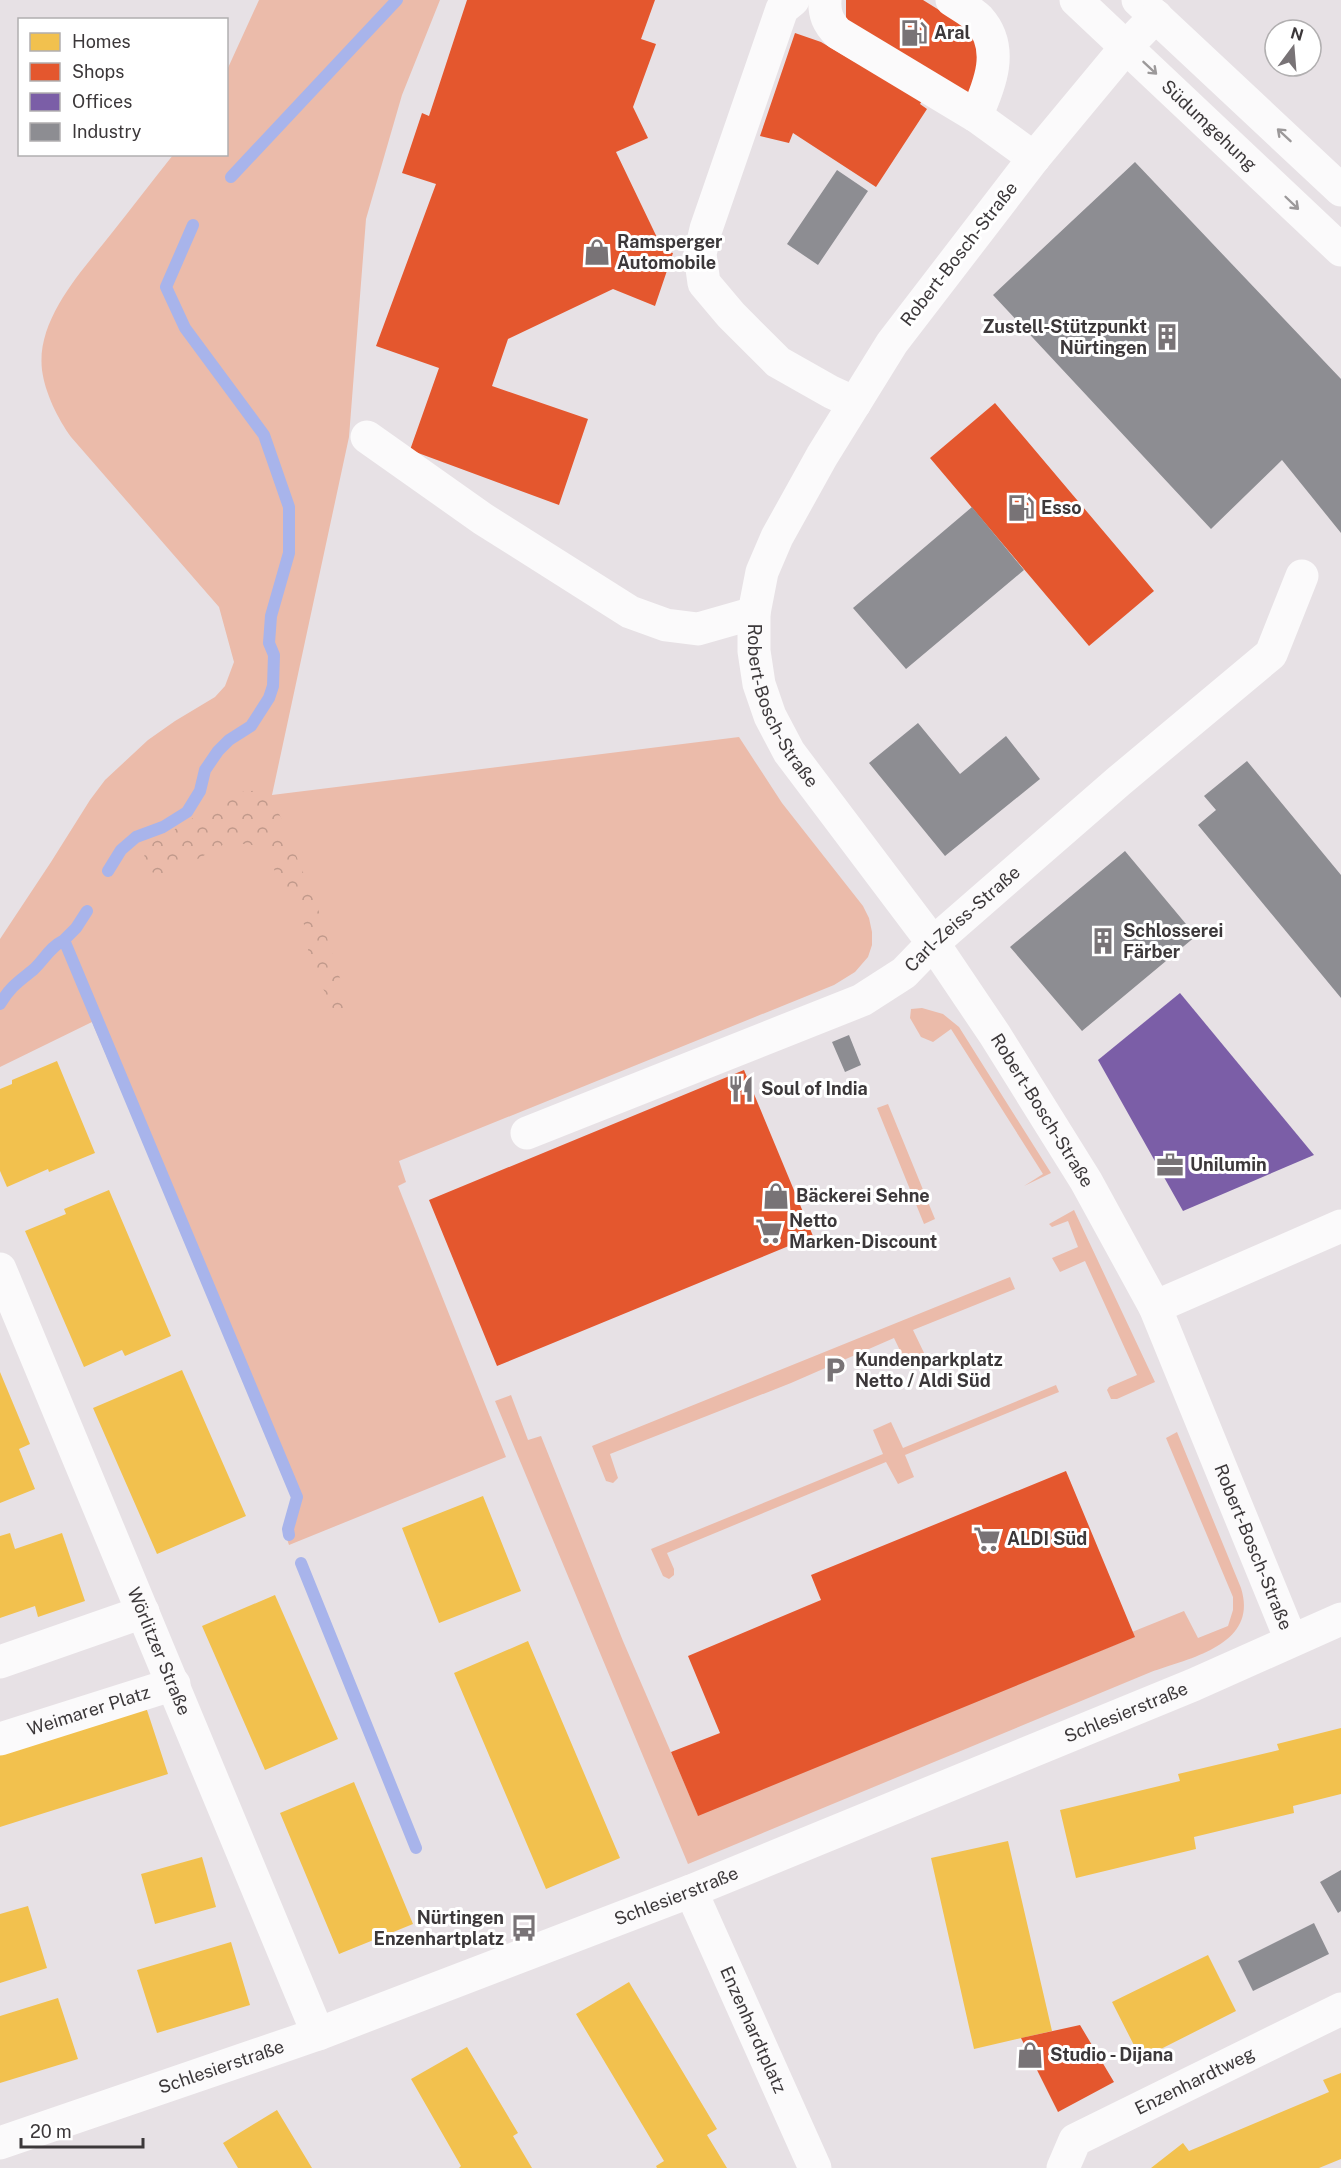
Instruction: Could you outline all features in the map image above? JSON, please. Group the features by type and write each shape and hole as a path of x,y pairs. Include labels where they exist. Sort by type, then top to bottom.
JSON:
{"street":[{"path":"793,0 782,9 706,229 700,254 704,283 731,315 778,362 855,403"},
{"path":"825,0 824,8 829,24 838,33 976,116 1034,158"},
{"path":"952,0 978,18 989,32 994,51 990,84 976,116"},
{"name":"Südumgehung","path":"1076,0 1341,250"},
{"path":"1147,8 1341,190"},
{"name":"Robert-Bosch-Straße","path":"1147,8 1127,46 1034,158 922,301 892,343 811,473 777,537 762,572 754,613 754,651 759,684 770,716 789,752 933,943 995,1035 1086,1182 1155,1307 1291,1640"},
{"name":"Robert-Bosch-Straße","path":"367,438 483,519 630,612 666,625 698,629 754,613"},
{"name":"Carl-Zeiss-Straße","path":"527,1132 862,1000 903,973 933,943 1271,654 1302,576"},
{"path":"1155,1307 1341,1226"},
{"name":"Wörlitzer Straße","path":"0,1269 318,2034"},
{"path":"0,1662 143,1612"},
{"name":"Schlesierstraße","path":"0,2143 318,2034 691,1891 1193,1685 1341,1618"},
{"name":"Weimarer Platz","path":"2,1733 174,1684"},
{"name":"Enzenhardtplatz","path":"691,1891 815,2168"},
{"name":"Enzenhardtweg","path":"1063,2168 1075,2140 1341,2009"}],"green space":[{"path":"259,0 440,0 402,95 366,219 349,437 272,795 739,737 782,803 863,906 872,932 872,945 868,957 855,972 834,985 399,1161 406,1182 398,1186 506,1457 289,1545 285,1533 295,1496 92,1022 0,1067 0,939 105,780 148,740 215,697 225,686 234,662 219,607 71,437 53,405 42,370 42,351 46,332 63,297 172,156 228,156 228,68"},
{"path":"260,790 278,811 318,909 351,1013 341,1025 307,956 310,939 293,898 284,896 274,869 272,854 259,846 228,842 178,870 162,874 145,871 142,861 149,845 216,804 241,792"},
{"path":"922,1008 943,1014 959,1027 1051,1173 1024,1186 1043,1174 951,1029 933,1042 921,1037 910,1018 911,1009"},
{"path":"888,1104 935,1219 924,1224 877,1108"},
{"path":"1074,1210 1155,1382 1117,1399 1111,1399 1107,1390 1109,1387 1137,1375 1085,1261 1060,1272 1052,1258 1078,1247 1068,1221 1052,1227 1049,1224"},
{"path":"1010,1277 1015,1289 913,1330 926,1357 907,1365 894,1338 791,1383 610,1454 618,1478 613,1483 606,1481 592,1446"},
{"path":"1056,1385 1059,1392 905,1455 914,1477 898,1484 886,1462 667,1553 674,1569 674,1575 669,1579 663,1576 651,1549 883,1454 873,1430 891,1422 903,1448"},
{"path":"511,1395 528,1440 541,1436 623,1641 698,1815 1134,1637 1132,1632 1184,1611 1198,1638 1228,1626 1233,1610 1233,1597 1166,1438 1177,1432 1241,1588 1244,1607 1240,1623 1231,1636 1201,1654 1151,1672 688,1864 495,1401"}],"building: Homes":[{"path":"57,1061 95,1153 49,1172 48,1169 7,1187 0,1171 0,1089 12,1084 12,1080"},
{"path":"109,1190 171,1336 125,1356 122,1350 84,1367 25,1231 66,1214 64,1209"},
{"path":"182,1370 246,1516 157,1554 93,1408"},
{"path":"0,1372 30,1444 19,1449 35,1489 0,1503"},
{"path":"483,1496 521,1591 439,1623 402,1528"},
{"path":"10,1533 15,1549 62,1533 85,1601 38,1617 35,1606 0,1618 0,1536"},
{"path":"275,1595 338,1739 265,1770 202,1626"},
{"path":"528,1641 620,1858 546,1889 454,1673"},
{"path":"145,1704 168,1774 0,1827 0,1750"},
{"path":"1341,1728 1341,1794 1293,1806 1294,1813 1194,1837 1196,1849 1076,1878 1060,1810 1180,1781 1178,1774 1279,1750 1277,1744"},
{"path":"354,1782 413,1924 339,1954 280,1813"},
{"path":"1008,1841 1052,2031 974,2049 931,1858"},
{"path":"202,1857 216,1907 155,1924 141,1874"},
{"path":"28,1906 47,1968 0,1983 0,1914"},
{"path":"231,1942 250,2005 157,2033 137,1970"},
{"path":"1208,1955 1236,2011 1141,2059 1112,2002"},
{"path":"629,1982 717,2129 707,2135 727,2168 657,2168 656,2166 664,2161 576,2014"},
{"path":"58,1998 78,2059 0,2083 0,2016"},
{"path":"467,2047 518,2133 513,2136 532,2168 459,2168 461,2166 411,2079"},
{"path":"1341,2073 1341,2159 1319,2168 1151,2168 1183,2143 1189,2151 1329,2092 1323,2080"},
{"path":"277,2110 312,2168 238,2168 223,2143"}],"building: Shops":[{"path":"467,0 655,0 641,39 656,44 633,107 648,138 616,152 663,250 673,253 655,306 613,289 508,339 492,386 588,419 559,505 410,450 439,368 376,346 436,184 402,173 422,113 429,116"},
{"path":"846,0 923,0 984,38 974,98 937,76 920,104 927,109 876,187 793,133 789,143 760,136 795,33 821,42 855,62 846,20"},
{"path":"995,403 1154,591 1089,646 930,458"},
{"path":"744,1070 813,1236 497,1366 429,1200"},
{"path":"1066,1471 1135,1637 698,1816 671,1752 720,1733 688,1656 821,1600 811,1575"},
{"path":"1080,2025 1114,2082 1058,2112 1021,2038"}],"building: Offices":[{"path":"1180,993 1314,1155 1183,1211 1098,1060"}],"building: Industry":[{"name":"Zustell-Stützpunkt Nürtingen","path":"1135,162 1341,379 1341,533 1282,460 1211,529 993,295"},
{"path":"837,170 868,191 818,265 787,244"},
{"path":"972,507 1024,570 906,669 853,608"},
{"path":"918,723 960,774 1006,736 1040,779 945,856 869,763"},
{"path":"1247,761 1341,875 1341,998 1198,825 1216,810 1204,796"},
{"name":"Schlosserei Färber","path":"1125,851 1196,936 1082,1031 1010,947"},
{"path":"849,1035 861,1065 845,1072 832,1042"},
{"path":"1341,1870 1341,1911 1338,1913 1320,1882"},
{"path":"1314,1923 1329,1954 1253,1991 1238,1961"}],"waterway":[{"path":"231,177 397,0"},
{"path":"108,871 121,850 136,837 163,827 187,812 200,791 205,770 229,740 251,726 269,698 273,686 274,655 269,643 271,616 289,553 289,507 264,435 185,328 166,287 193,225"},
{"path":"87,911 76,928 64,940 297,1497 288,1529 289,1535"},
{"path":"0,1004 7,993 64,940"},
{"path":"301,1563 416,1848"}],"place":[{"name":"Aral","path":"914,33"},
{"name":"Ramsperger Automobile","path":"597,252"},
{"name":"Zustell-Stützpunkt Nürtingen","path":"1167,337"},
{"name":"Esso","path":"1021,508"},
{"name":"Schlosserei Färber","path":"1103,941"},
{"name":"Soul of India","path":"741,1089"},
{"name":"Unilumin","path":"1170,1165"},
{"name":"Bäckerei Sehne","path":"776,1196"},
{"name":"Netto Marken-Discount","path":"769,1231"},
{"name":"Kundenparkplatz Netto / Aldi Süd","path":"835,1370"},
{"name":"ALDI Süd","path":"987,1539"},
{"name":"Nürtingen Enzenhartplatz","path":"524,1928"},
{"name":"Studio - Dijana","path":"1030,2055"}]}
